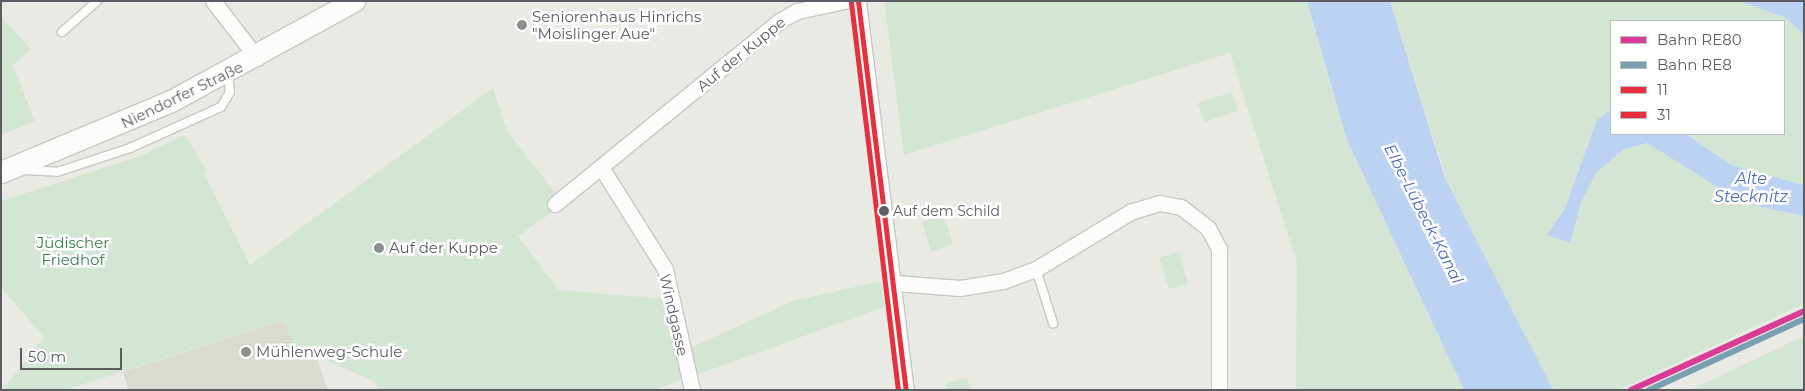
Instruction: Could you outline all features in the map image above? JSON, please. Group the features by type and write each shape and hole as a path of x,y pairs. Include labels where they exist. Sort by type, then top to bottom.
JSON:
{"main road":[{"name":"Niendorfer Straße","path":"5,171 92,136 228,73 354,1"}],"street":[{"path":"213,1 257,58"},
{"name":"Auf der Kuppe","path":"556,204 779,22 796,12 844,1"},
{"path":"858,1 895,283 906,390"},
{"name":"Windgasse","path":"600,167 665,269 692,390"},
{"path":"895,283 960,288 1003,281 1036,269 1130,212 1160,203 1189,211 1208,228 1219,249 1219,390"}],"lane":[{"path":"62,32 97,1"},
{"path":"1036,269 1053,323"}],"shaded area":[{"name":"Mühlenweg-Schule","path":"284,320 296,347 316,356 328,390 128,390 123,372"}],"green space":[{"path":"884,1 1307,1 1347,140 1464,390 1296,390 1297,263 1230,53 904,155"},
{"path":"1390,1 1740,1 1786,18 1804,35 1804,185 1731,165 1687,135 1785,135 1785,20 1610,20 1610,111 1597,120 1565,208 1547,235 1570,243 1582,200 1597,172 1623,150 1647,143 1743,203 1804,216 1804,304 1618,390 1553,390 1448,184"},
{"path":"1,17 31,49 13,65 35,121 1,135"},
{"name":"Jüdischer Friedhof","path":"493,88 507,131 564,204 518,236 558,290 666,299 690,348 793,301 881,281 884,307 655,390 378,390 375,382 296,347 283,320 65,390 2,390 44,337 1,288 1,201 140,156 185,135 207,171 203,172 250,265"},
{"path":"1232,92 1238,111 1204,122 1198,103"},
{"path":"944,215 953,245 931,251 922,222"},
{"path":"1179,252 1188,284 1169,289 1160,258"},
{"path":"1804,336 1804,390 1690,390"},
{"path":"967,377 971,390 947,390 946,384"}],"water":[{"name":"Elbe-Lübeck-Kanal","path":"1307,1 1390,1 1445,178 1553,390 1464,390 1347,140"},
{"path":"1740,1 1804,1 1804,35 1786,18"},
{"name":"Alte Stecknitz","path":"1610,111 1610,135 1687,135 1731,165 1804,185 1804,216 1743,203 1647,143 1623,150 1597,172 1582,200 1570,243 1547,235 1565,208 1597,120"}],"rail line":[{"name":"RE80","path":"1631,390 1804,311"},
{"name":"RE8","path":"1649,390 1804,319"}],"transit line":[{"name":"11","path":"858,1 906,390"},
{"name":"31","path":"851,2 898,390"}],"place":[{"name":"Seniorenhaus Hinrichs \"Moislinger Aue\"","path":"522,25"},
{"name":"Auf dem Schild","path":"884,211"},
{"name":"Auf der Kuppe","path":"379,248"},
{"name":"Mühlenweg-Schule","path":"246,352"}]}
